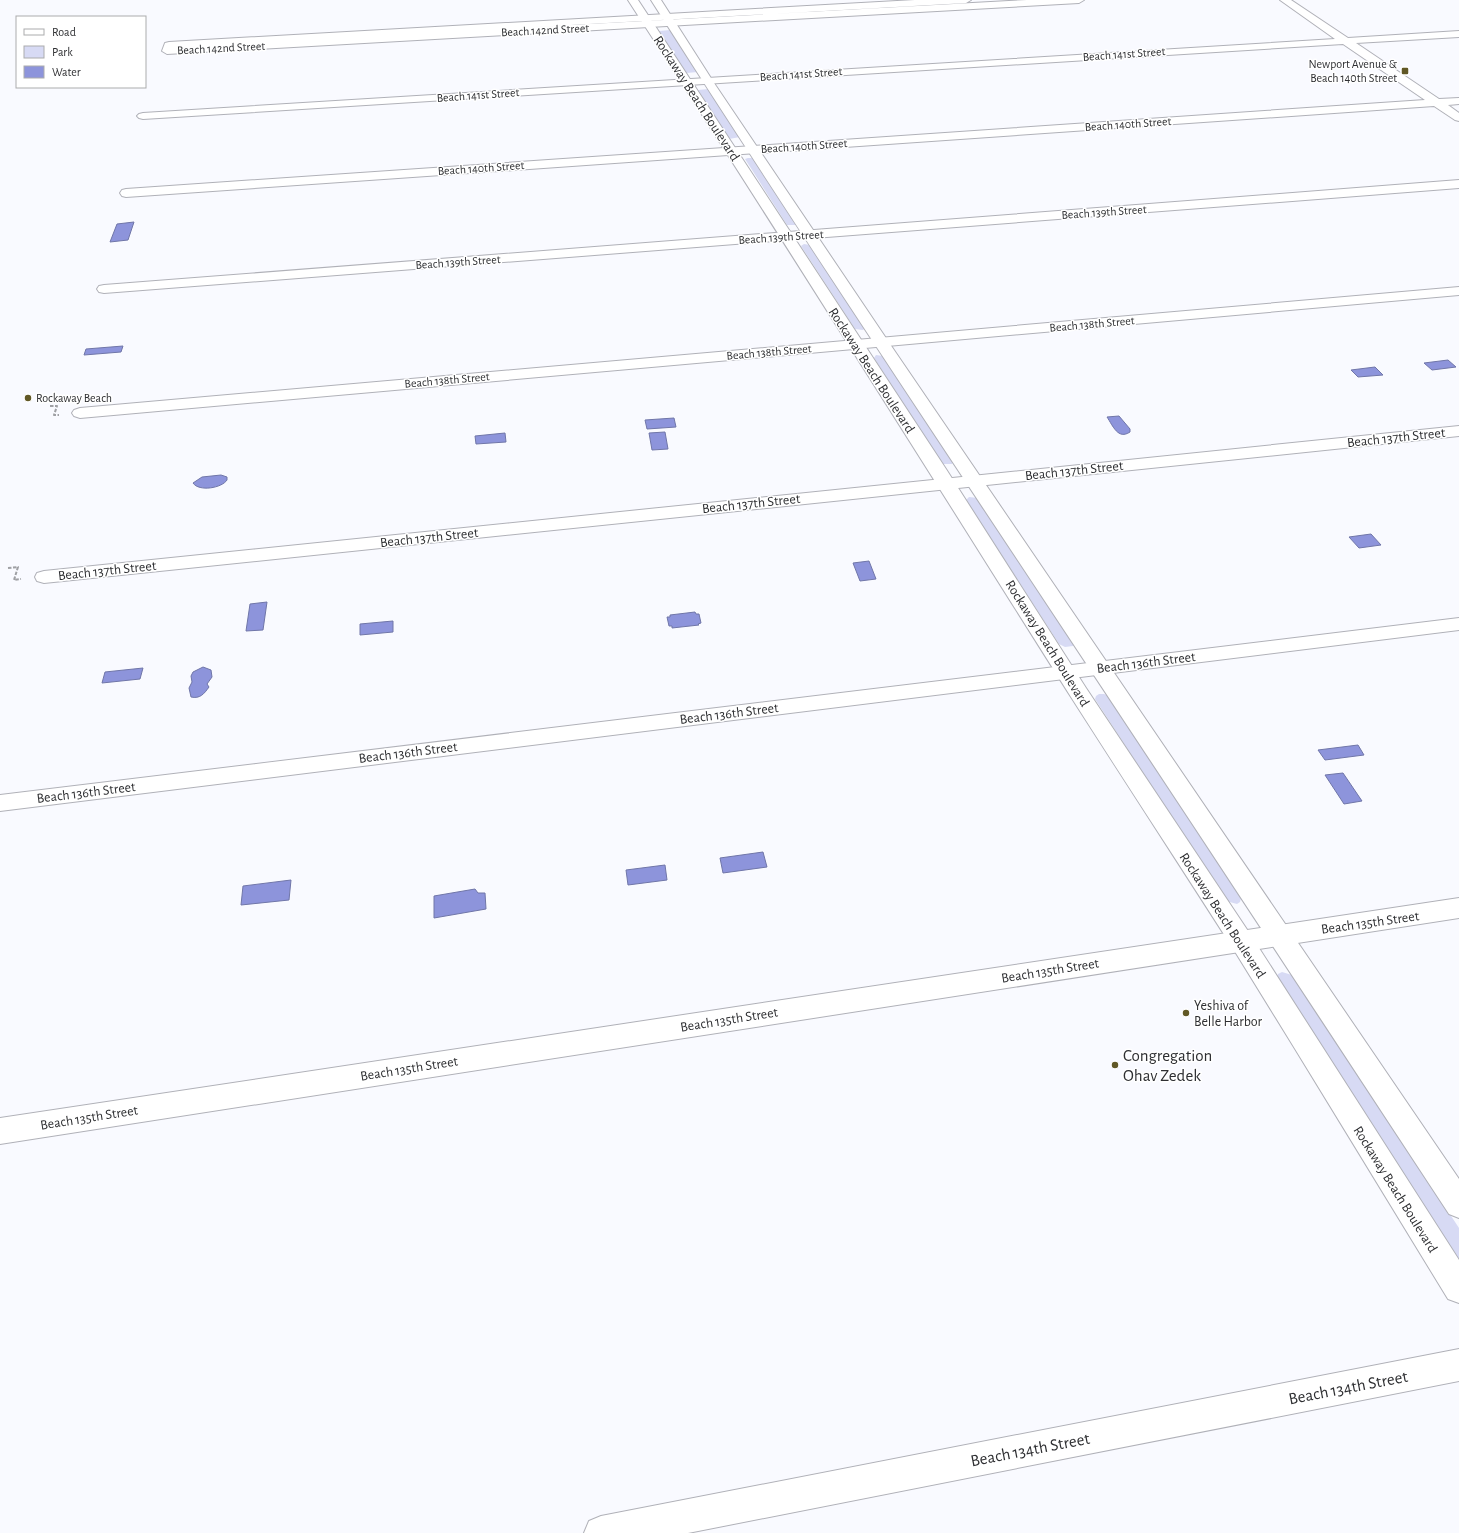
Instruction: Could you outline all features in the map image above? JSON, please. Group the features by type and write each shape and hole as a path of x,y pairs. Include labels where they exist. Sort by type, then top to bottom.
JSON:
{"street":[{"name":"Rockaway Beach Boulevard","path":"633,0 658,21 707,80 1459,1204"},
{"name":"Rockaway Beach Boulevard","path":"656,0 658,21 686,82 787,236 1066,672 1241,941 1459,1288"},
{"name":"Beach 142nd Street","path":"658,21 169,45 167,51 658,21 966,0"},
{"name":"Beach 142nd Street","path":"879,5 1079,0"},
{"path":"1285,0 1459,118"},
{"name":"Beach 141st Street","path":"143,116 1459,34"},
{"name":"Beach 140th Street","path":"126,193 1459,101"},
{"name":"Beach 139th Street","path":"104,289 1459,184"},
{"name":"Beach 138th Street","path":"80,413 1459,291"},
{"name":"Beach 137th Street","path":"44,577 1459,431"},
{"name":"Beach 136th Street","path":"0,803 1459,624"},
{"name":"Beach 135th Street","path":"0,1131 1459,908"},
{"name":"Beach 134th Street","path":"601,1533 1459,1365"}],"green space":[{"path":"670,30 698,72 686,73 659,31"},
{"path":"708,89 740,137 729,139 698,90"},
{"path":"753,158 796,223 795,225 787,225 745,159"},
{"path":"804,244 810,245 865,328 863,330 855,329 801,246"},
{"path":"876,355 883,356 953,462 952,464 943,464 874,358"},
{"path":"969,497 978,498 1073,642 1073,646 1065,647 1059,644 966,500"},
{"path":"1099,694 1109,696 1241,898 1240,902 1237,904 1226,901 1095,699"},
{"path":"1282,972 1292,975 1459,1228 1459,1261 1277,978 1278,974"}],"water":[{"path":"134,222 128,240 110,242 117,224"},
{"path":"123,346 121,352 84,355 86,349"},
{"path":"1448,360 1456,367 1432,370 1424,363"},
{"path":"1375,367 1383,375 1358,377 1351,370"},
{"path":"1119,416 1130,429 1130,432 1126,434 1119,433 1107,417"},
{"path":"674,418 676,427 647,429 645,420"},
{"path":"665,432 668,449 652,450 649,433"},
{"path":"505,433 506,442 476,444 475,436"},
{"path":"221,475 227,477 227,480 216,487 205,488 196,486 193,483 202,477"},
{"path":"1371,534 1381,545 1359,548 1349,537"},
{"path":"869,561 876,579 860,581 853,563"},
{"path":"267,602 263,630 246,631 250,604"},
{"path":"695,612 696,614 699,614 701,623 698,624 699,625 672,628 672,626 669,626 667,617 670,617 670,615"},
{"path":"393,621 393,632 360,635 360,624"},
{"path":"203,667 211,670 212,677 207,684 209,687 202,695 191,697 189,688 192,682 191,676 193,672"},
{"path":"143,668 140,679 102,683 105,672"},
{"path":"1358,745 1364,755 1325,760 1318,750"},
{"path":"1343,773 1362,801 1344,804 1325,775"},
{"path":"763,852 767,867 723,873 720,858"},
{"path":"665,865 667,880 628,885 626,870"},
{"path":"291,880 289,900 241,905 243,886"},
{"path":"475,889 478,893 485,893 486,909 434,918 434,896"}],"place":[{"name":"Newport Avenue & Beach 140th Street","path":"1405,71"},
{"name":"Rockaway Beach","path":"28,398"},
{"name":"Yeshiva of Belle Harbor","path":"1186,1013"},
{"name":"Congregation Ohav Zedek","path":"1115,1065"}]}
